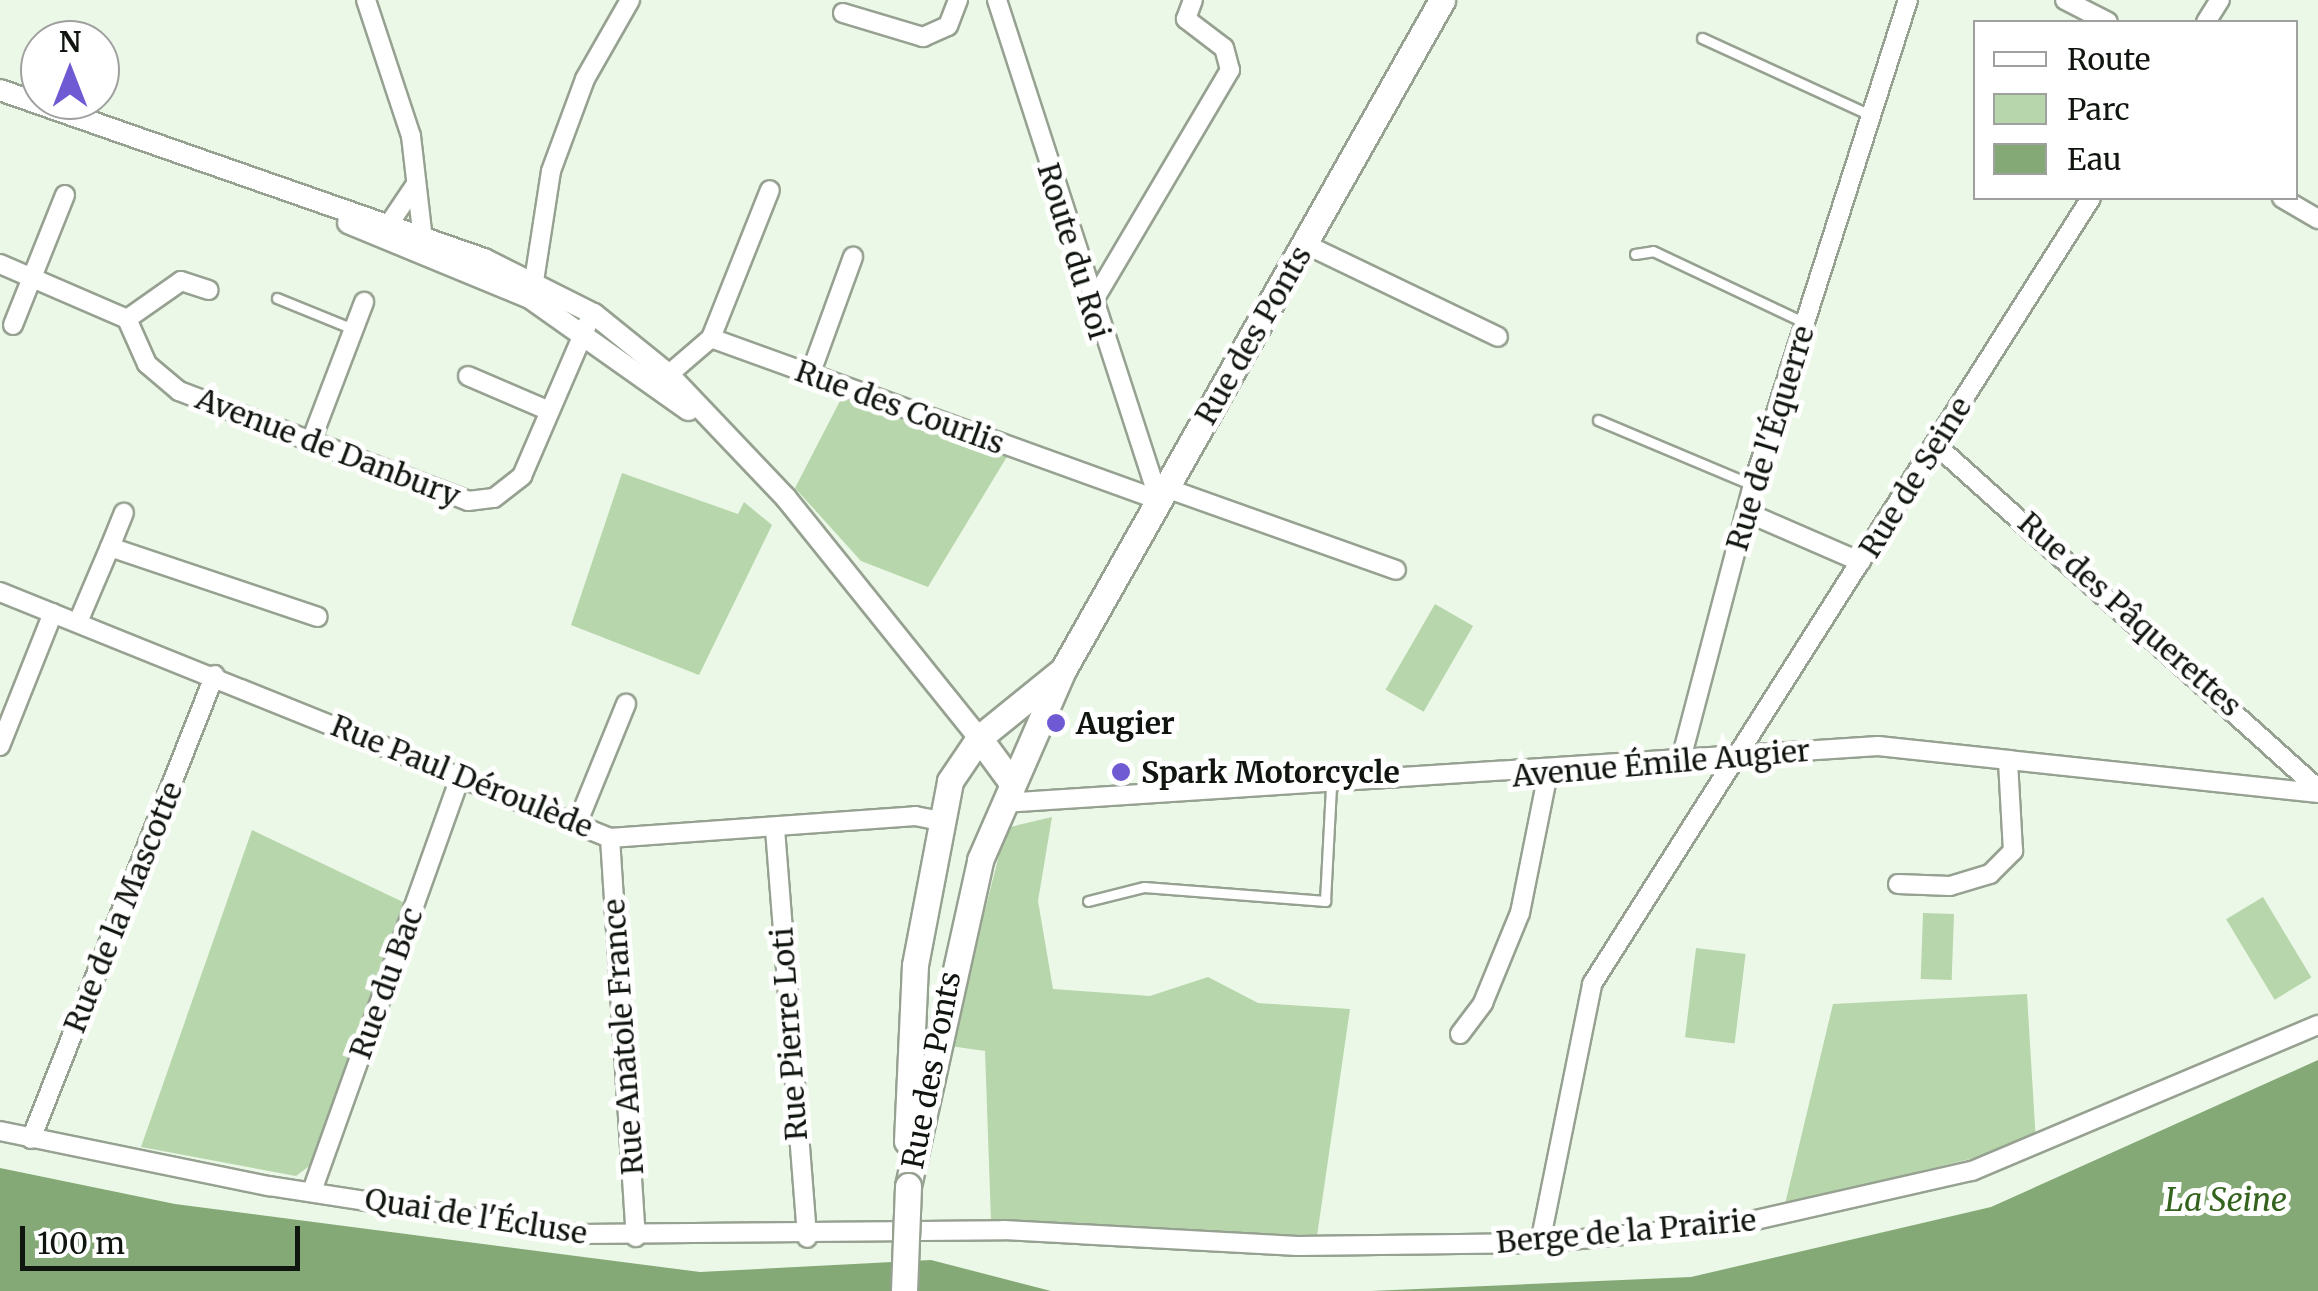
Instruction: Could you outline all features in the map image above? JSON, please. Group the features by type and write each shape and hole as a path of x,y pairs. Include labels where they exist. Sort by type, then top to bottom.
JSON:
{"main road":[{"name":"Rue des Ponts","path":"908,1186 956,942 990,831 1063,670 1442,0"},
{"name":"Rue des Ponts","path":"908,1186 915,965 946,822 950,782 979,738 1063,670"},
{"path":"979,738 1008,793"},
{"path":"946,822 990,831"},
{"path":"904,1291 908,1186"}],"street":[{"path":"366,0 411,136 414,187 425,247"},
{"path":"534,290 551,171 585,78 630,0"},
{"path":"843,13 923,38 948,26 958,0"},
{"name":"Route du Roi","path":"997,0 1111,370 1163,494"},
{"path":"1091,305 1230,70 1224,48 1186,20 1194,0"},
{"name":"Rue de l'Équerre","path":"1680,764 1753,484 1908,0"},
{"path":"2066,0 2104,20"},
{"path":"0,90 425,247 534,290 589,322 662,380 797,511 979,738"},
{"path":"383,231 414,187"},
{"path":"662,380 710,338 770,190"},
{"path":"14,325 65,196"},
{"name":"Rue de Seine","path":"1540,1243 1592,984 2090,200"},
{"path":"2285,200 2318,219"},
{"path":"1305,244 1498,338"},
{"path":"810,374 853,257"},
{"path":"2,265 127,319 181,281 209,290"},
{"path":"311,440 364,302"},
{"name":"Avenue de Danbury","path":"127,319 158,378 311,440 481,501 522,476 547,410 589,322"},
{"name":"Rue des Courlis","path":"710,338 1396,570"},
{"path":"468,376 547,410"},
{"name":"Rue des Pâquerettes","path":"1936,445 2318,791"},
{"path":"1746,512 1861,562"},
{"path":"78,622 124,513"},
{"path":"110,546 318,617"},
{"name":"Rue Paul Déroulède","path":"0,592 215,675 610,838 915,816 946,822"},
{"path":"0,746 54,612"},
{"name":"Rue de la Mascotte","path":"31,1139 215,675"},
{"path":"576,824 626,704"},
{"name":"Avenue Émile Augier","path":"1008,793 1331,785 1680,764 1737,755 1878,746 2318,791"},
{"path":"1898,884 1950,886 1990,874 2013,850 2008,762"},
{"path":"1460,1034 1484,1003 1520,913 1548,773"},
{"name":"Rue du Bac","path":"312,1192 461,776"},
{"name":"Rue Pierre Loti","path":"774,829 807,1238"},
{"name":"Rue Anatole France","path":"610,838 636,1236"},
{"name":"Berge de la Prairie","path":"898,1235 1540,1243 1738,1224 1955,1176 2141,1107 2318,1026"},
{"name":"Quai de l'Écluse","path":"0,1132 312,1192 636,1236 898,1235"}],"lane":[{"path":"1702,38 1872,116"},
{"path":"1635,254 1652,251 1805,322"},
{"path":"278,298 353,329"},
{"path":"1598,420 1753,484"},
{"path":"1088,902 1144,887 1325,901 1331,785"}],"green space":[{"path":"842,397 1008,455 928,587 861,561 795,488"},
{"path":"622,473 738,514 744,502 772,525 699,675 571,625"},
{"path":"1435,604 1473,626 1424,712 1386,690"},
{"path":"1052,817 1038,901 1053,989 1150,996 1208,977 1258,1003 1350,1009 1317,1236 991,1221 985,1051 950,1046 1006,828"},
{"path":"252,830 405,903 312,1164 296,1176 141,1147"},
{"path":"2263,897 2311,978 2275,1000 2226,919"},
{"path":"1923,913 1954,914 1952,980 1921,979"},
{"path":"1696,948 1746,954 1735,1043 1685,1037"},
{"path":"2027,994 2036,1143 1785,1204 1833,1004"}],"water":[{"name":"La Seine","path":"2318,1060 2318,1291 1371,1291 1691,1277 1991,1207"},
{"path":"0,1168 175,1204 700,1272 931,1260 1051,1291 0,1291"}],"place":[{"name":"Augier","path":"1056,723"},
{"name":"Spark Motorcycle","path":"1121,772"}]}
